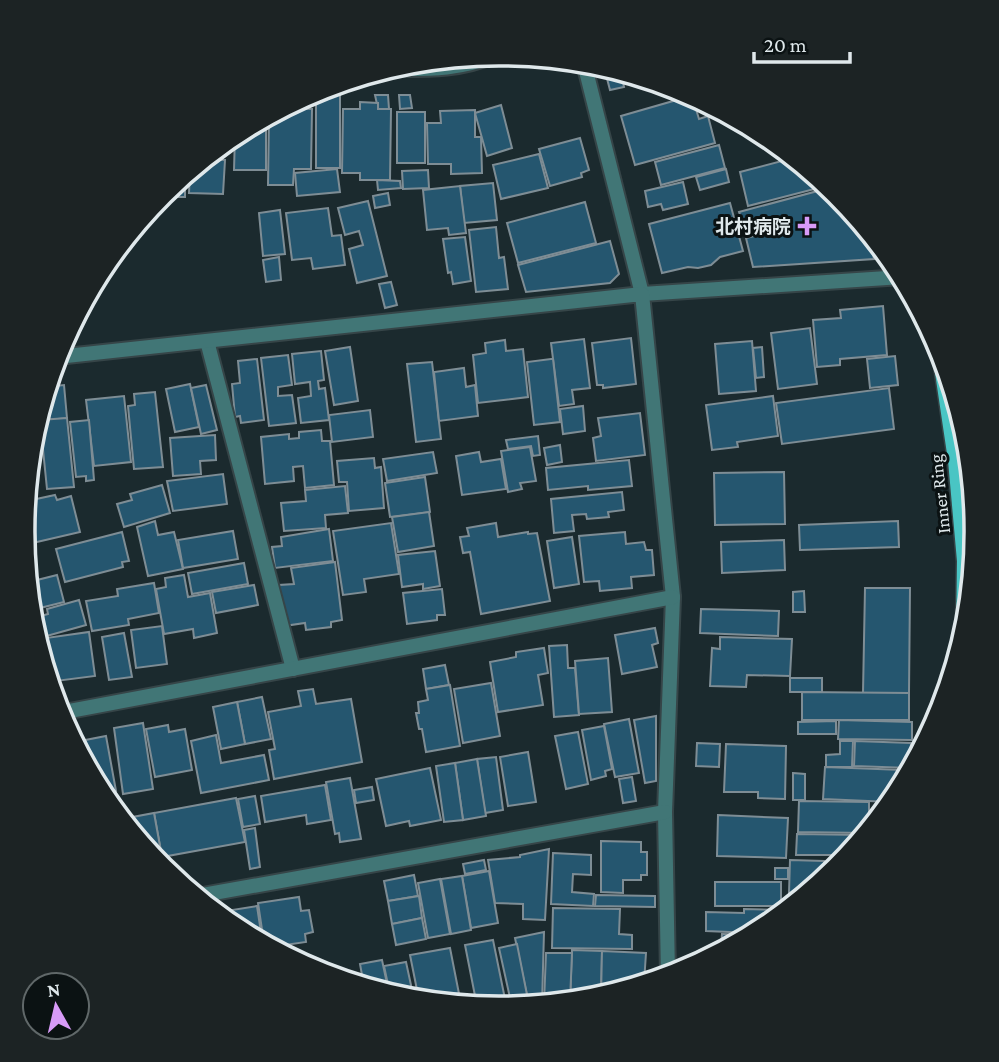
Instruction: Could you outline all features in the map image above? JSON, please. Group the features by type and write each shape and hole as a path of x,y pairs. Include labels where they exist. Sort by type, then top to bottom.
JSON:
{"main road":[{"name":"Inner Ring","path":"953,430 964,534"}],"street":[{"path":"587,74 642,294 673,597 665,813 668,964"},
{"path":"69,356 642,294 889,278"},
{"path":"206,341 293,669"},
{"path":"71,711 673,597"},
{"path":"210,894 665,813"}],"building":[{"path":"607,79 623,83 624,87 610,90"},
{"path":"340,95 340,168 316,168 316,105"},
{"path":"375,95 388,95 389,109 378,109"},
{"path":"399,95 410,95 412,108 400,109"},
{"path":"674,101 696,110 699,119 708,116 715,143 635,165 621,116"},
{"path":"360,102 378,103 378,109 391,109 390,180 360,180 360,173 342,173 343,109 360,109"},
{"path":"501,105 512,148 487,156 475,113"},
{"path":"312,109 311,169 294,169 293,185 268,185 269,128 294,114"},
{"path":"475,110 475,137 481,137 482,173 451,174 451,164 428,164 427,123 441,123 440,111"},
{"path":"397,112 425,112 425,163 397,163"},
{"path":"266,130 266,170 234,170 235,150"},
{"path":"580,138 589,170 581,173 582,177 550,186 539,149"},
{"path":"719,145 725,168 661,185 655,162"},
{"path":"539,154 548,188 501,199 493,165"},
{"path":"220,160 225,160 223,194 189,193 189,185 193,182"},
{"path":"781,161 814,189 748,206 740,172"},
{"path":"337,169 340,192 297,196 295,173"},
{"path":"726,169 729,182 700,190 696,177"},
{"path":"428,170 429,188 403,189 402,171"},
{"path":"377,180 400,181 401,188 378,190"},
{"path":"683,182 688,204 663,210 661,204 648,207 645,191"},
{"path":"493,183 497,220 464,223 460,186"},
{"path":"460,186 466,233 449,235 448,228 427,230 423,190"},
{"name":"北村病院","path":"816,191 849,225 874,259 753,267 746,238 754,236 749,218 742,221 739,212"},
{"path":"388,193 390,205 375,208 373,196"},
{"path":"368,201 387,276 357,283 349,249 363,245 359,231 345,235 338,208"},
{"path":"585,202 596,243 518,263 507,223"},
{"path":"730,203 743,251 720,257 711,265 662,273 649,224"},
{"path":"328,208 332,236 341,235 345,265 313,269 311,258 292,260 286,213"},
{"path":"280,210 285,254 263,256 259,213"},
{"path":"496,227 499,258 504,257 508,289 476,292 469,230"},
{"path":"465,237 471,281 453,284 451,272 448,273 443,239"},
{"path":"610,241 619,274 610,283 526,292 518,265"},
{"path":"279,257 281,280 266,282 263,260"},
{"path":"391,282 397,305 385,308 379,284"},
{"path":"883,306 887,355 840,359 840,365 817,367 813,320 841,318 840,310"},
{"path":"810,328 817,384 778,389 771,333"},
{"path":"631,338 636,384 603,388 603,385 597,385 592,343"},
{"path":"584,339 590,388 572,390 574,404 559,406 551,343"},
{"path":"505,340 506,351 523,349 528,397 478,403 473,355 486,353 485,343"},
{"path":"752,341 756,391 719,394 715,344"},
{"path":"350,347 358,401 334,405 325,351"},
{"path":"762,347 764,377 756,378 753,348"},
{"path":"321,351 324,380 318,381 319,389 325,388 329,420 301,423 298,398 311,396 310,382 295,384 292,354"},
{"path":"288,355 292,385 278,387 278,396 292,395 296,423 269,426 261,358"},
{"path":"895,356 898,385 870,388 867,359"},
{"path":"257,359 264,420 241,423 240,416 235,417 232,384 240,383 238,361"},
{"path":"553,359 560,422 534,425 527,362"},
{"path":"432,362 441,439 416,442 407,364"},
{"path":"464,368 466,387 475,385 478,416 439,421 434,372"},
{"path":"190,384 199,427 175,432 166,389"},
{"path":"64,385 67,418 49,420 51,411 59,386"},
{"path":"206,385 217,430 201,434 191,388"},
{"path":"889,388 894,429 782,444 776,403"},
{"path":"155,392 163,467 134,469 128,406 135,405 134,394"},
{"path":"124,396 131,462 94,466 86,400"},
{"path":"773,396 778,436 737,442 738,447 712,450 706,405"},
{"path":"583,406 585,431 563,434 560,409"},
{"path":"370,410 373,437 332,442 329,415"},
{"path":"640,413 645,455 596,461 593,438 601,436 598,418"},
{"path":"67,418 74,487 47,489 43,447 49,419"},
{"path":"89,420 94,480 86,481 86,476 76,477 70,422"},
{"path":"321,430 322,441 330,441 334,485 305,488 303,466 293,467 294,481 265,484 261,437 289,434 289,439 299,438 299,432"},
{"path":"215,435 216,460 200,461 201,474 173,476 170,438"},
{"path":"538,436 540,455 533,456 531,446 508,449 506,440"},
{"path":"560,445 562,462 547,465 544,448"},
{"path":"530,447 536,481 520,483 522,489 508,492 501,451"},
{"path":"433,452 437,473 387,481 383,459"},
{"path":"479,452 481,462 501,459 506,489 462,495 456,456"},
{"path":"374,458 375,468 381,467 384,508 349,511 347,482 339,482 337,461"},
{"path":"629,460 632,486 548,490 546,468"},
{"path":"784,472 785,524 715,525 714,473"},
{"path":"223,474 227,504 173,511 167,481"},
{"path":"425,477 430,512 390,517 385,483"},
{"path":"162,485 170,513 124,527 117,504 132,500 130,494"},
{"path":"345,486 348,513 325,515 326,528 284,531 281,503 306,501 305,490"},
{"path":"622,492 624,510 608,512 609,517 587,519 586,514 572,515 574,531 554,533 551,499"},
{"path":"55,495 57,500 71,496 80,532 35,542 36,499"},
{"path":"429,512 434,546 398,552 392,517"},
{"path":"155,521 158,535 174,532 183,569 148,576 137,527"},
{"path":"898,521 899,547 800,550 799,525"},
{"path":"391,523 399,574 364,579 366,592 343,595 333,531"},
{"path":"496,523 498,537 537,533 550,601 481,614 470,552 463,553 460,537 469,536 467,528"},
{"path":"329,529 333,561 275,568 272,547 282,546 281,537"},
{"path":"233,531 238,559 183,568 178,540"},
{"path":"122,532 129,561 122,562 123,567 65,582 56,549"},
{"path":"625,532 626,544 644,542 646,550 652,550 654,575 631,577 632,588 600,591 599,581 584,582 579,536"},
{"path":"572,537 579,584 554,588 547,541"},
{"path":"784,540 785,570 722,573 721,542"},
{"path":"435,551 440,586 423,589 423,584 402,587 398,555"},
{"path":"335,562 342,620 331,622 331,627 306,630 305,623 284,626 279,585 294,584 291,568"},
{"path":"244,563 248,584 192,594 188,573"},
{"path":"57,575 64,602 42,608 38,580"},
{"path":"184,575 188,597 210,593 217,633 194,638 193,629 164,634 156,589 166,587 165,578"},
{"path":"154,583 159,613 128,619 129,625 92,631 86,601 118,596 117,589"},
{"path":"254,585 258,605 216,613 212,592"},
{"path":"865,588 910,588 909,693 863,693"},
{"path":"442,589 445,615 437,615 437,620 407,624 403,593"},
{"path":"804,591 805,612 793,612 793,592"},
{"path":"79,600 86,625 47,636 43,615 48,614 47,609"},
{"path":"701,609 779,611 778,636 700,633"},
{"path":"162,626 167,664 136,668 131,630"},
{"path":"655,628 658,643 652,645 657,667 622,674 615,635"},
{"path":"89,632 95,676 60,680 48,638"},
{"path":"124,633 132,677 109,680 102,637"},
{"path":"720,637 792,639 790,676 747,675 746,687 710,686 712,648 720,649"},
{"path":"567,645 568,668 575,668 579,715 554,717 549,646"},
{"path":"544,648 548,673 538,675 543,705 498,712 490,662 516,657 516,652"},
{"path":"608,658 612,712 579,714 575,661"},
{"path":"445,665 449,685 426,689 423,669"},
{"path":"790,678 822,678 822,692 790,692"},
{"path":"491,683 500,736 463,743 454,689"},
{"path":"450,685 460,746 426,752 416,713 419,713 418,702 428,700 426,689"},
{"path":"313,689 316,704 351,699 362,762 274,779 269,750 275,749 268,712 301,706 298,691"},
{"path":"802,692 909,693 909,720 802,720"},
{"path":"262,697 271,739 245,744 237,702"},
{"path":"237,702 245,744 221,749 213,707"},
{"path":"656,716 656,781 645,783 634,720"},
{"path":"629,719 639,773 615,777 604,724"},
{"path":"839,720 912,722 912,740 838,739"},
{"path":"836,721 836,734 798,734 798,722"},
{"path":"143,723 153,789 123,794 114,728"},
{"path":"168,725 169,732 185,729 192,770 155,777 146,729"},
{"path":"604,726 612,769 605,771 606,776 591,780 582,730"},
{"path":"578,732 588,784 566,789 555,736"},
{"path":"216,735 221,763 264,755 269,780 201,793 191,741"},
{"path":"106,736 116,791 97,763 85,740"},
{"path":"840,741 853,741 852,767 826,767 826,755 840,754"},
{"path":"855,741 911,743 899,768 854,766"},
{"path":"697,743 720,744 719,767 696,766"},
{"path":"726,744 786,746 785,799 758,798 758,792 724,792"},
{"path":"528,752 536,802 508,806 500,757"},
{"path":"496,757 503,810 485,813 477,759"},
{"path":"477,759 486,816 463,820 455,763"},
{"path":"455,763 463,820 444,822 436,766"},
{"path":"825,767 898,770 877,801 823,799"},
{"path":"430,768 441,820 410,826 409,821 386,826 376,779"},
{"path":"793,773 805,774 805,800 793,800"},
{"path":"632,777 636,801 623,803 619,779"},
{"path":"350,778 361,839 340,842 339,833 335,834 326,782"},
{"path":"325,785 331,820 307,824 306,815 265,822 261,796"},
{"path":"372,787 374,800 356,803 354,790"},
{"path":"255,796 260,824 243,827 238,799"},
{"path":"236,798 245,842 168,856 160,848 154,813"},
{"path":"799,801 869,802 869,813 852,833 798,832"},
{"path":"154,813 160,848 150,837 133,817"},
{"path":"718,815 788,818 786,858 717,856"},
{"path":"255,828 260,867 250,869 244,830"},
{"path":"797,834 851,835 832,855 796,855"},
{"path":"601,841 641,842 641,852 647,852 647,875 641,875 641,880 623,880 623,893 601,892"},
{"path":"549,849 545,920 523,919 523,904 495,903 488,860 520,857"},
{"path":"553,853 591,855 591,875 573,874 572,892 594,894 593,906 551,904"},
{"path":"484,860 486,870 465,874 463,864"},
{"path":"790,860 824,861 806,880 789,893"},
{"path":"775,868 788,868 788,879 775,879"},
{"path":"489,871 498,923 471,928 462,876"},
{"path":"414,875 418,896 388,901 384,881"},
{"path":"462,876 471,930 451,934 441,879"},
{"path":"440,879 450,934 428,938 418,883"},
{"path":"715,882 781,882 781,901 774,906 715,906"},
{"path":"596,895 655,896 655,907 595,906"},
{"path":"419,896 422,918 392,924 388,901"},
{"path":"299,897 301,911 309,910 313,932 305,934 306,942 288,945 262,930 258,903"},
{"path":"257,906 260,929 241,917 232,910"},
{"path":"553,908 620,909 619,934 632,935 632,949 552,948"},
{"path":"744,909 768,910 733,932 706,931 706,912 744,913"},
{"path":"422,918 426,939 396,945 392,924"},
{"path":"544,932 542,994 527,995 515,938"},
{"path":"493,940 504,996 475,995 465,945"},
{"path":"517,944 527,995 510,996 499,948"},
{"path":"450,948 459,994 417,988 410,955"},
{"path":"572,950 602,951 601,984 570,990"},
{"path":"602,951 646,953 645,972 601,984"},
{"path":"546,953 572,953 570,990 544,994"},
{"path":"382,960 387,982 362,975 360,964"},
{"path":"406,962 411,987 387,982 384,966"}],"place":[{"name":"北村病院","path":"807,226"}]}
